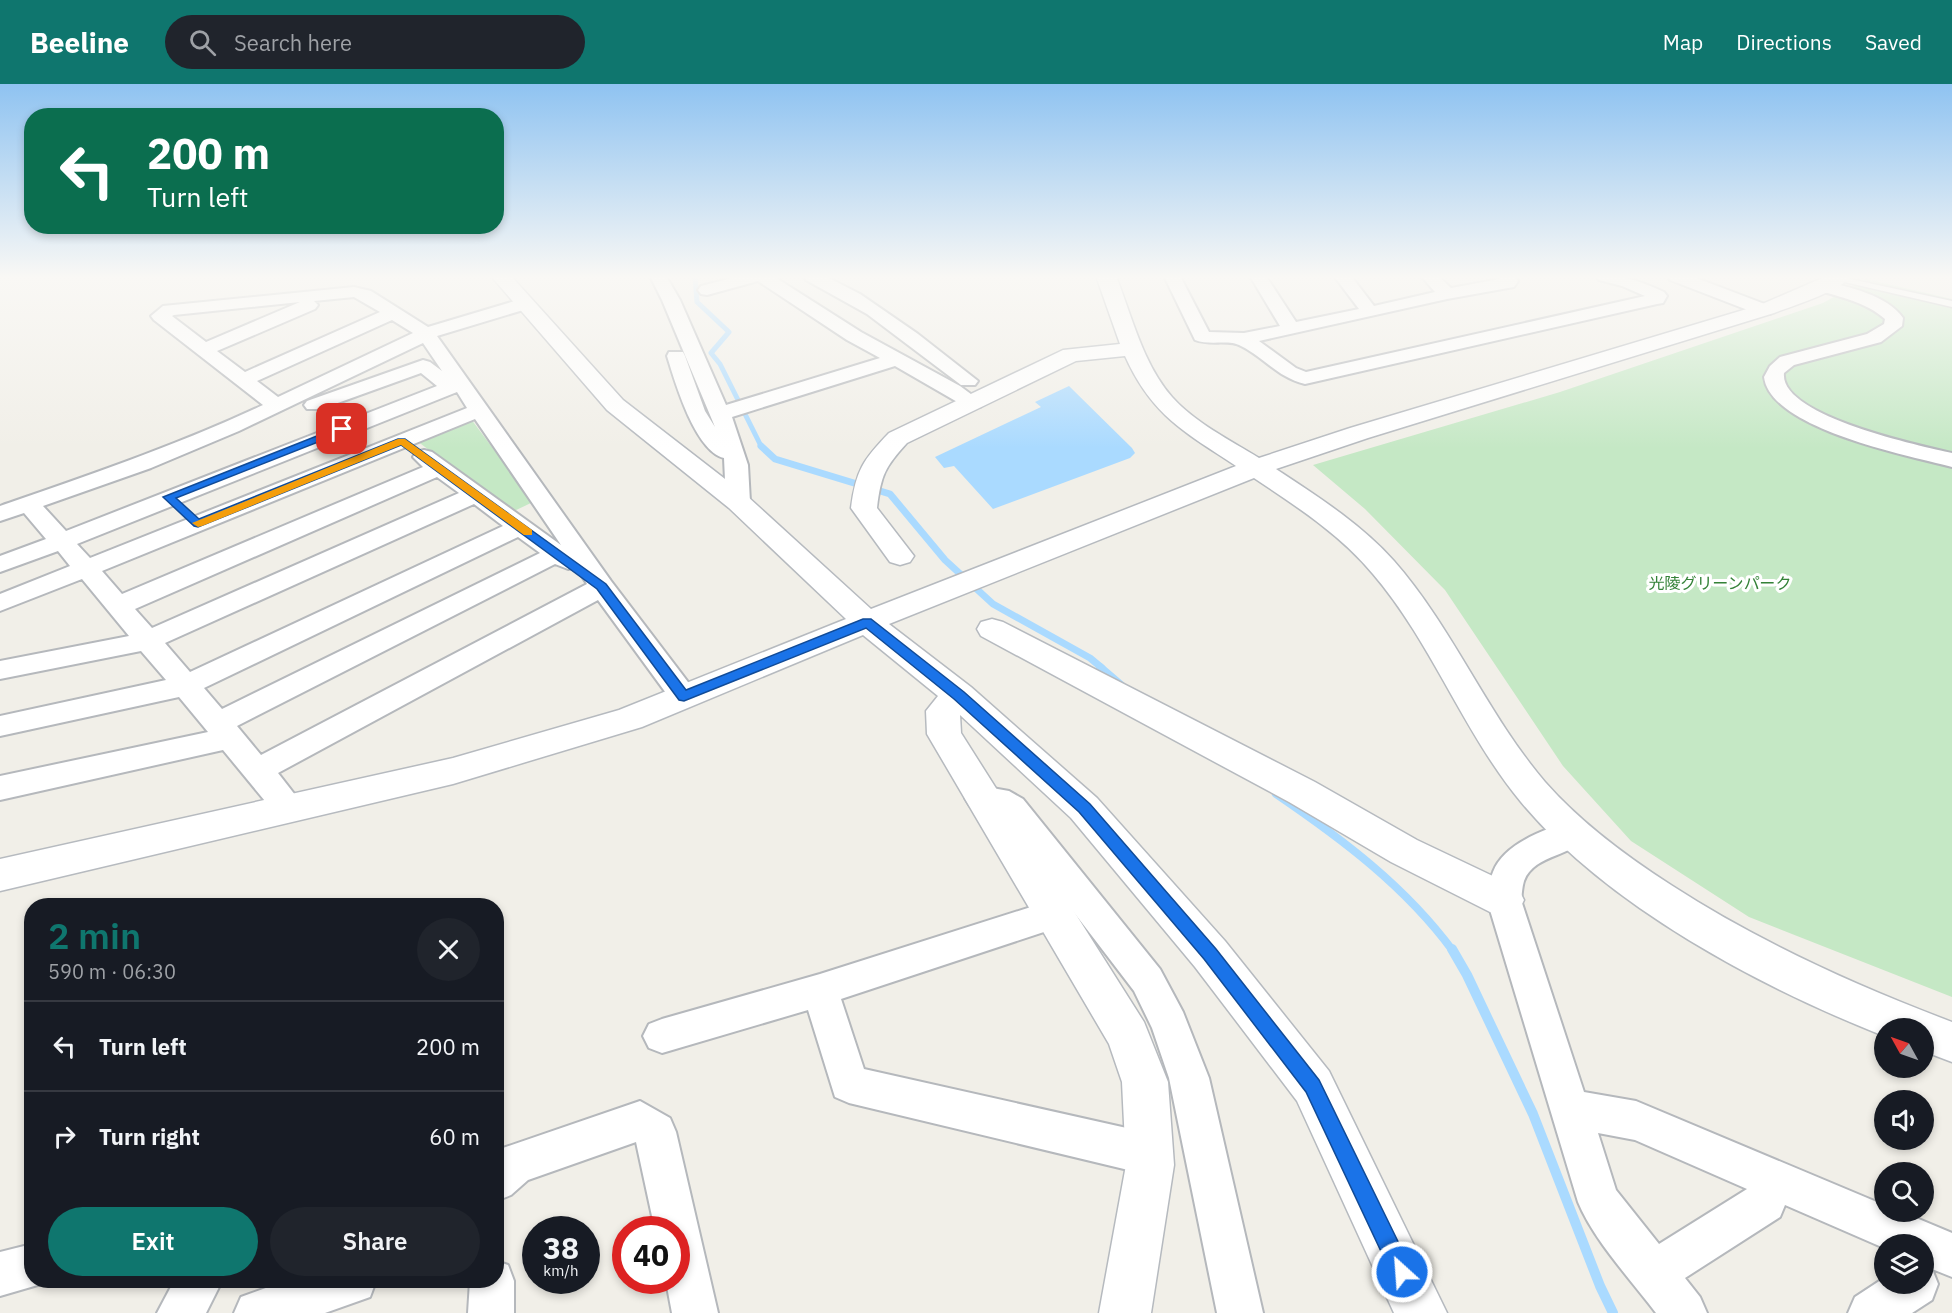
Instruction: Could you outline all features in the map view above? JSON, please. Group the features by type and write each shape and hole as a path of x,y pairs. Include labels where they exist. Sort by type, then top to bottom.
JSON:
{"street":[{"path":"182,333 276,405"},
{"path":"203,350 242,333"},
{"path":"243,380 347,333"},
{"path":"550,333 615,405 738,502 867,622 959,695 1084,808 1210,954 1313,1086 1421,1313"},
{"path":"668,333 695,411 706,430 737,465"},
{"path":"685,333 720,414 737,465 738,502"},
{"path":"850,333 953,390 981,400"},
{"path":"900,333 981,400"},
{"path":"1128,333 1159,397 1171,409 1349,534 1396,583 1520,774 1573,832 1624,876 1710,931 1778,969 1852,1005 1887,1018"},
{"path":"1201,333 1207,338 1244,339 1268,333"},
{"path":"1244,339 1296,376 1305,378 1504,333"},
{"path":"0,875 453,771 560,741 684,697 951,587 1255,468 1359,433 1687,333"},
{"path":"1881,333 1874,338 1787,361 1777,367 1774,381 1779,389 1806,414 1857,434 1952,460"},
{"path":"0,529 33,509 140,470 426,334 455,386 477,411 602,587 684,697"},
{"path":"900,556 864,508 867,485 876,461 898,438 981,400 1051,362 1071,355 1134,349"},
{"path":"720,414 897,359"},
{"path":"305,408 423,366 455,386"},
{"path":"0,565 455,386"},
{"path":"0,603 477,411"},
{"path":"402,441 602,587"},
{"path":"118,606 439,468"},
{"path":"140,470 198,523"},
{"path":"0,670 147,641 476,495"},
{"path":"0,514 33,509"},
{"path":"33,509 86,568 290,809"},
{"path":"0,726 185,686 520,527"},
{"path":"0,788 223,731 557,554"},
{"path":"256,771 602,587"},
{"path":"992,629 1302,792 1404,851 1504,900"},
{"path":"959,695 943,711 944,734 1128,1036 1145,1082 1150,1165 1125,1313"},
{"path":"981,798 998,799 1012,808 1147,980 1170,1024 1189,1078 1240,1313"},
{"path":"1573,832 1529,853 1509,873 1504,900 1599,1202 1684,1313"},
{"path":"662,1036 820,990 1053,915"},
{"path":"820,990 849,1084 1149,1154"},
{"path":"1934,1035 1952,1042"},
{"path":"1571,1109 1636,1121 1874,1242"},
{"path":"504,1173 515,1164 640,1120 656,1132 695,1313"},
{"path":"1653,1273 1766,1202"},
{"path":"0,1274 24,1268"},
{"path":"180,1313 196,1288"},
{"path":"257,1313 333,1288"},
{"path":"491,1313 492,1288"},
{"path":"1872,1313 1900,1294"}],"green space":[{"name":"光陵グリーンパーク","path":"1733,333 1952,333 1952,997 1749,917 1631,841 1563,766 1445,590 1365,509 1313,465 1560,392"},
{"path":"471,419 533,502 512,512 417,441"}],"water":[{"path":"1069,386 1132,448 1135,453 1130,458 993,509 954,466 944,468 935,457 1041,407 1035,402"}],"waterway":[{"path":"728,333 711,353 720,364 761,446"},
{"path":"761,446 775,459 890,494 945,560 993,604 1090,658 1102,668"},
{"path":"1100,667 1121,685"},
{"path":"1276,794 1325,828 1371,865 1414,905 1453,951"},
{"path":"1452,949 1467,975 1533,1114 1600,1286 1613,1313"}],"slow traffic":[{"path":"198,523 402,441 528,533"}],"route":[{"path":"342,429 169,497 198,523 402,441 602,587 684,697 867,622 959,695 1084,808 1210,954 1313,1086 1402,1272"}]}
